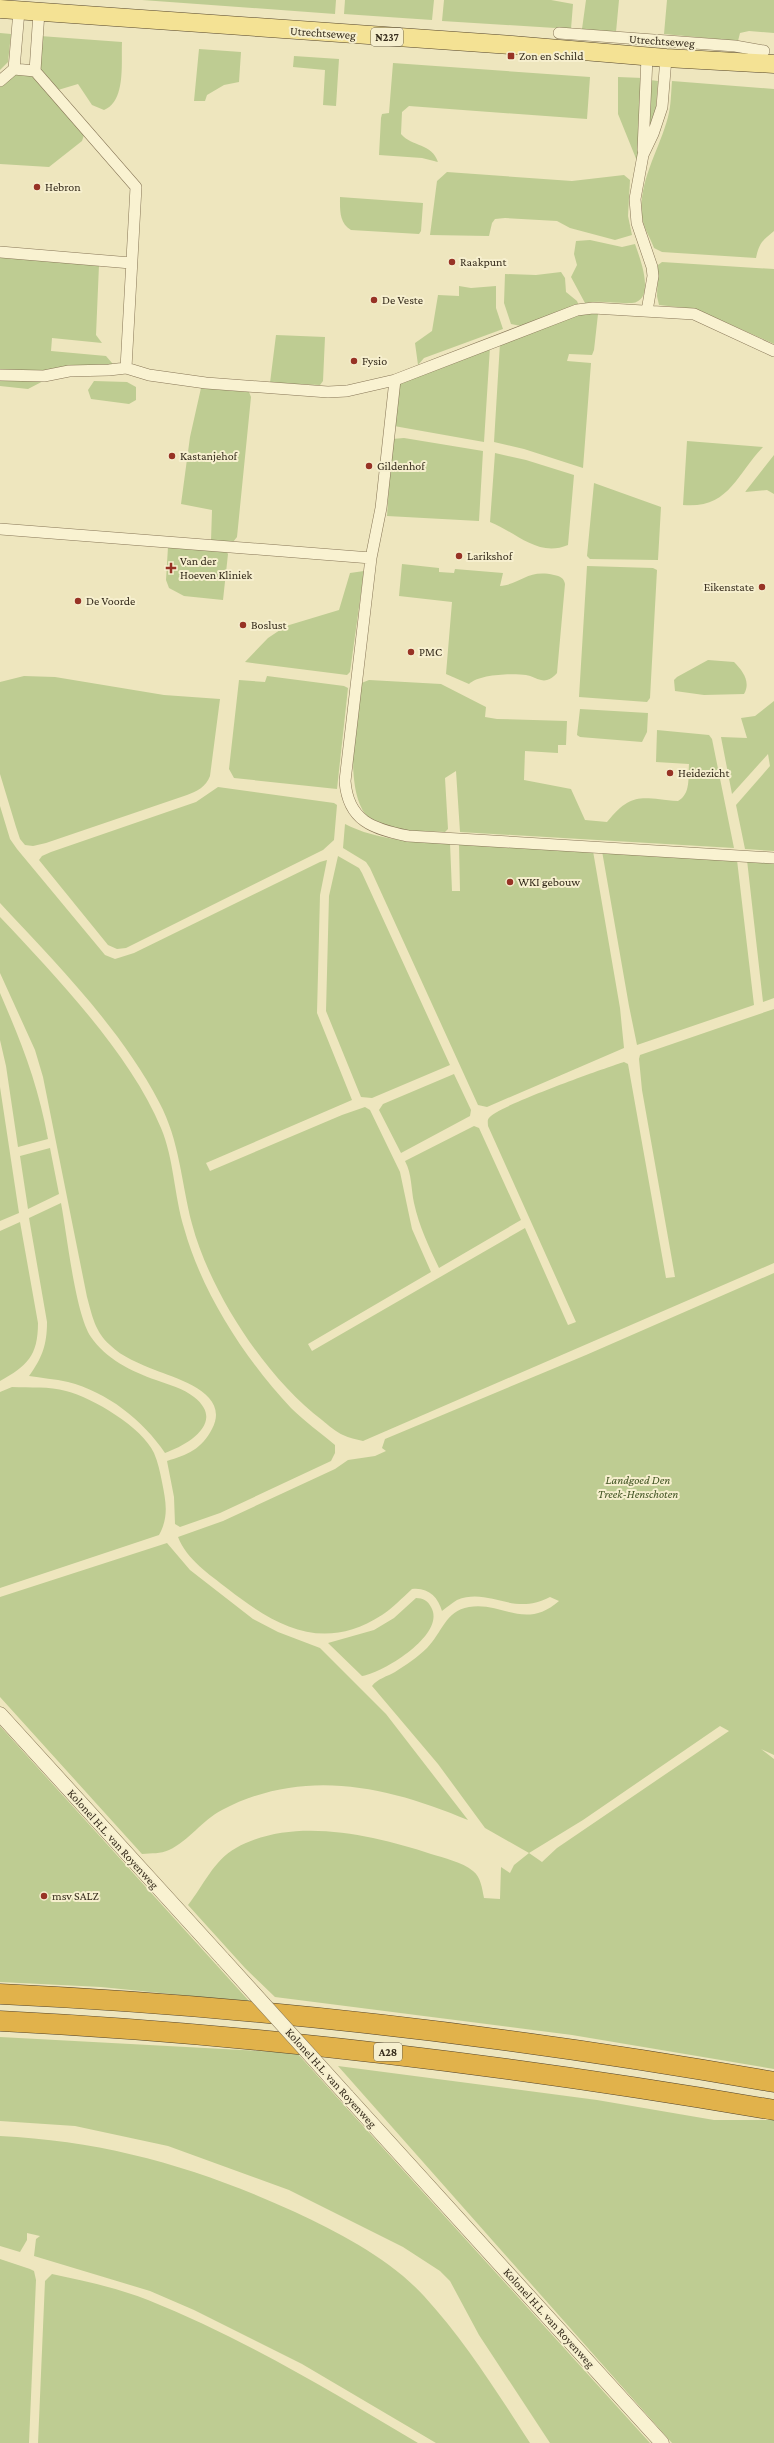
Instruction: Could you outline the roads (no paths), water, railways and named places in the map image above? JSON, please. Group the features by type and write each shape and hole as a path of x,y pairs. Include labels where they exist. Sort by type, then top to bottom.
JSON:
{"highway":[{"name":"A28","path":"0,1994 232,2010 347,2022 640,2059 774,2082"},
{"name":"A28","path":"0,2021 140,2029 356,2048 635,2086 774,2110"}],"main road":[{"name":"Utrechtseweg","path":"0,9 647,57 769,57"}],"street":[{"path":"0,81 14,69 19,11"},
{"path":"34,71 39,12"},
{"name":"Utrechtseweg","path":"559,34 735,46 769,57"},
{"name":"Utrechtseweg","path":"647,57 643,155 634,199 637,223 652,272 648,311"},
{"name":"Utrechtseweg","path":"643,155 654,134 662,107 666,58"},
{"path":"14,69 34,71 136,187 126,368"},
{"path":"0,252 131,263"},
{"path":"0,375 44,376 69,371 126,368 149,375 206,383 328,392 347,391 395,380 577,310 593,308 694,314 774,351"},
{"path":"395,380 382,508 371,558 345,781 346,795 353,810 365,822 383,831 408,836 774,858"},
{"path":"0,529 371,558"},
{"name":"Kolonel H.L. van Royenweg","path":"0,1714 662,2443"}],"place":[{"name":"Zon en Schild","path":"511,56"},
{"name":"Hebron","path":"37,187"},
{"name":"Raakpunt","path":"452,262"},
{"name":"De Veste","path":"374,300"},
{"name":"Fysio","path":"354,361"},
{"name":"Kastanjehof","path":"172,456"},
{"name":"Gildenhof","path":"369,466"},
{"name":"Larikshof","path":"459,556"},
{"name":"Van der Hoeven Kliniek","path":"171,568"},
{"name":"Eikenstate","path":"762,587"},
{"name":"De Voorde","path":"78,601"},
{"name":"Boslust","path":"243,625"},
{"name":"PMC","path":"411,652"},
{"name":"Heidezicht","path":"670,773"},
{"name":"WKI gebouw","path":"510,882"},
{"name":"msv SALZ","path":"44,1896"}],"park label":[{"name":"Landgoed Den Treek-Henschoten","path":"638,1487"}]}
